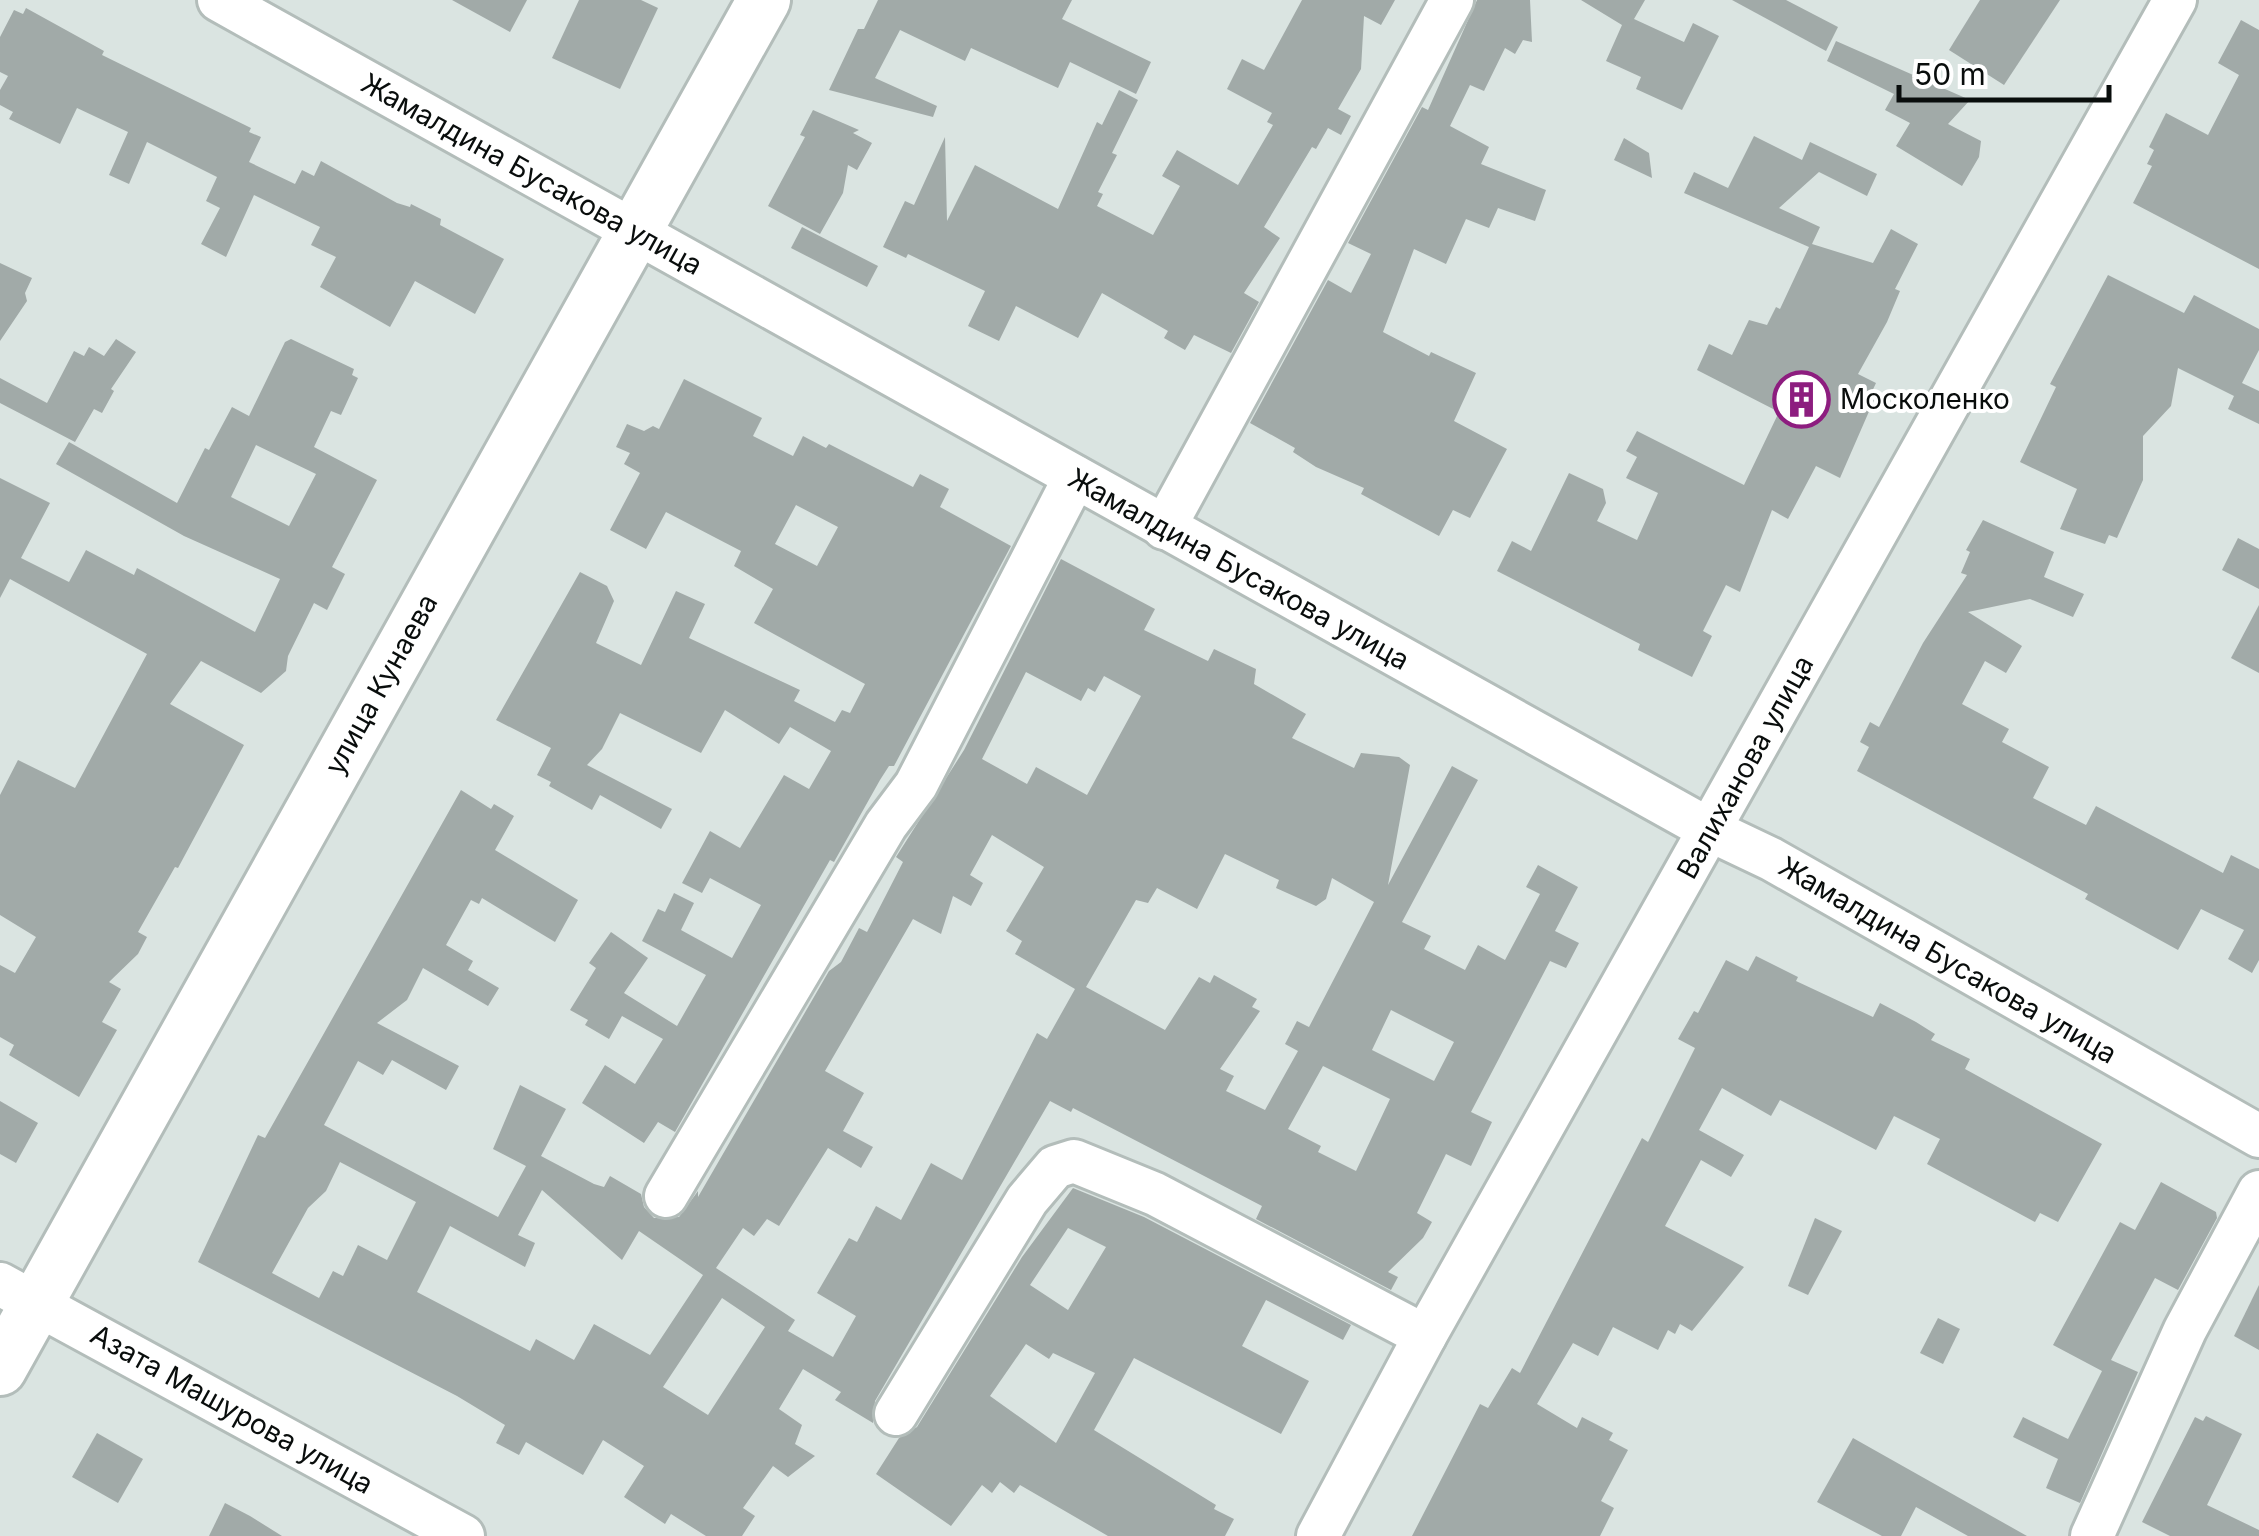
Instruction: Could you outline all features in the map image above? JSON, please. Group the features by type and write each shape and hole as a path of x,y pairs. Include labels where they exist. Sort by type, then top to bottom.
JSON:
{"main road":[{"name":"улица Кунаева","path":"0,1369 17,1293 635,232 764,0"}],"street":[{"name":"Жамалдина Бусакова улица","path":"219,0 1164,528 1710,830 1771,859 2259,1136"},
{"path":"1164,528 1452,0"},
{"name":"Валиханова улица","path":"1318,1536 1425,1336 2175,0"},
{"path":"666,1196 886,826 916,785 1075,477"},
{"path":"896,1414 1026,1200 1055,1167 1074,1161 1155,1194 1425,1336"},
{"path":"2092,1536 2185,1330 2259,1192"},
{"name":"Азата Машурова улица","path":"17,1293 462,1536"}],"building":[{"path":"452,0 527,0 510,32"},
{"path":"579,0 641,0 658,8 620,89 552,58"},
{"path":"878,0 1072,0 1062,19 1151,62 1136,94 1070,62 1058,88 971,48 965,61 900,30 875,78 937,106 933,117 829,90 858,29 864,29"},
{"path":"1302,0 1395,0 1381,25 1364,16 1361,69 1338,109 1351,116 1341,135 1328,128 1316,149 1312,147 1264,227 1280,238 1244,293 1259,302 1231,353 1194,335 1185,350 1164,338 1168,331 1102,293 1078,338 1016,306 999,341 968,326 985,291 908,254 906,258 883,247 905,201 914,205 945,137 947,221 975,165 1058,209 1097,122 1102,125 1119,90 1138,100 1112,153 1117,155 1098,192 1103,194 1097,206 1153,235 1180,186 1162,176 1177,150 1238,185 1273,125 1267,122 1272,113 1227,89 1242,59 1264,70"},
{"path":"1477,0 1530,0 1532,42 1523,40 1515,54 1505,48 1484,91 1470,85 1450,126 1489,147 1481,164 1546,190 1535,221 1498,208 1489,228 1466,219 1446,264 1414,249 1383,332 1429,356 1431,352 1476,373 1454,421 1507,449 1470,518 1453,510 1439,536 1361,494 1364,488 1316,467 1293,452 1295,448 1250,423 1328,280 1351,293 1371,254 1348,243 1422,107 1428,110"},
{"path":"1581,0 1645,0 1634,19 1684,42 1693,23 1719,36 1682,110 1636,89 1641,77 1606,61 1622,25"},
{"path":"1732,0 1786,0 1838,27 1826,51"},
{"path":"1980,0 2060,0 2004,85 1949,50"},
{"path":"26,8 104,51 102,55 251,128 249,132 261,137 249,162 295,184 302,170 314,176 321,161 397,203 410,207 411,204 441,219 440,225 504,259 475,314 415,281 390,327 320,287 336,257 311,245 320,227 254,195 226,257 201,244 220,208 206,201 217,177 147,142 129,184 109,175 128,132 77,108 60,144 9,119 13,112 0,105 0,90 8,76 0,72 0,37 14,10 23,14"},
{"path":"2241,20 2259,30 2259,269 2133,203 2152,166 2147,164 2154,150 2149,147 2166,113 2208,135 2239,75 2218,63"},
{"path":"1836,41 1970,100 1948,124 1981,141 1979,157 1962,186 1896,146 1910,123 1885,110 1894,94 1827,61"},
{"path":"813,110 859,130 853,133 872,143 857,170 848,165 843,193 820,234 768,206 805,137 800,135"},
{"path":"1754,136 1802,160 1810,142 1877,174 1867,196 1819,172 1779,208 1820,227 1812,244 1873,263 1891,229 1918,244 1895,289 1900,291 1887,322 1858,374 1876,383 1869,398 1874,400 1840,478 1816,466 1788,519 1772,510 1740,592 1726,585 1703,631 1712,636 1692,677 1638,650 1640,644 1497,571 1512,541 1531,551 1569,473 1603,489 1606,503 1597,521 1637,540 1658,493 1626,478 1637,457 1626,451 1637,431 1744,485 1779,412 1697,370 1709,344 1732,355 1749,320 1767,325 1776,307 1780,309 1809,247 1684,193 1694,172 1728,188"},
{"path":"1624,138 1649,153 1652,178 1614,160"},
{"path":"802,227 878,266 867,287 791,248"},
{"path":"0,263 32,278 25,293 27,301 0,341"},
{"path":"2108,275 2184,313 2194,295 2259,329 2259,350 2242,383 2259,391 2259,424 2228,409 2234,396 2178,368 2171,406 2143,436 2143,480 2117,538 2109,535 2105,544 2060,529 2077,489 2020,462 2056,387 2050,384"},
{"path":"116,339 136,352 111,389 114,391 102,413 94,409 75,442 0,403 0,378 47,403 74,351 84,356 89,347 104,356"},
{"path":"291,339 354,369 352,375 358,378 341,415 331,411 314,447 377,480 332,567 345,574 327,610 314,603 288,656 286,671 261,693 201,661 170,704 244,745 178,868 175,867 138,932 147,937 138,954 109,982 121,989 102,1022 117,1030 79,1097 9,1055 14,1045 0,1037 0,965 15,973 36,937 0,915 0,795 18,760 75,788 147,654 10,579 0,598 0,478 50,503 21,558 69,582 86,550 134,575 137,568 255,632 280,579 184,536 56,464 69,442 177,503 205,448 209,450 232,407 249,416 285,342","holes":["256,445 316,474 289,526 231,497"]},
{"path":"684,379 762,418 753,436 793,456 803,436 826,448 829,444 913,487 920,474 949,489 940,507 1011,546 894,766 889,766 880,780 834,862 830,860 675,1132 658,1122 644,1143 582,1103 605,1065 635,1084 663,1039 622,1016 609,1039 585,1025 588,1020 570,1010 596,968 589,963 611,932 648,958 624,993 677,1026 706,975 642,941 658,909 665,912 674,893 694,903 681,930 732,958 761,905 710,878 702,893 682,883 710,831 740,848 784,775 809,789 831,751 790,727 779,744 725,710 701,753 620,713 602,749 587,765 672,809 661,829 600,795 592,810 549,786 551,782 537,775 551,748 496,720 580,572 607,586 614,601 596,643 641,665 676,591 705,604 689,638 800,690 794,701 835,722 842,710 850,713 865,684 754,623 773,589 734,566 741,551 666,512 646,549 610,530 640,473 624,464 630,453 616,447 627,424 644,431 653,426 659,429","holes":["796,505 838,527 817,566 775,544"]},
{"path":"1983,520 2054,552 2044,577 2084,594 2073,617 2030,599 1968,612 2022,646 2006,673 1985,661 1962,704 2009,729 2002,742 2049,767 2033,798 2086,825 2096,806 2223,873 2231,855 2259,869 2259,960 2252,973 2228,959 2244,930 2201,909 2178,950 2085,899 2088,894 1857,771 1869,747 1860,742 1870,722 1879,727 1923,643 1967,575 1961,573 1970,552 1966,550"},
{"path":"2238,538 2259,549 2259,589 2222,570"},
{"path":"1061,559 1155,609 1144,630 1208,661 1214,649 1256,669 1254,684 1306,714 1292,738 1354,768 1361,753 1399,757 1410,765 1388,885 1452,766 1478,780 1402,922 1431,936 1424,949 1465,970 1478,945 1505,960 1540,894 1526,887 1538,865 1578,887 1555,931 1579,943 1566,968 1550,961 1471,1112 1492,1122 1471,1166 1446,1154 1417,1213 1432,1222 1423,1238 1388,1272 1398,1277 1391,1290 1256,1219 1262,1206 1073,1108 1071,1112 1050,1101 875,1401 873,1423 835,1400 841,1392 803,1369 779,1409 802,1425 795,1444 815,1456 788,1477 773,1466 743,1508 755,1516 742,1536 706,1536 671,1514 665,1524 624,1497 644,1466 603,1440 583,1475 526,1442 519,1455 496,1443 505,1425 457,1396 198,1262 258,1135 265,1138 461,790 491,809 494,804 514,816 495,850 578,900 555,942 482,898 479,904 471,900 446,945 473,961 468,970 499,988 488,1006 423,968 407,1000 377,1023 459,1066 446,1090 392,1060 383,1075 358,1061 324,1125 498,1217 526,1166 493,1149 520,1085 566,1109 541,1156 604,1187 610,1176 641,1194 644,1207 654,1218 679,1217 698,1191 698,1197 829,971 841,962 859,928 867,932 903,862 896,857 964,750","holes":["1026,672 1081,701 1088,688 1095,692 1104,676 1141,696 1087,795 1036,767 1027,784 982,759","992,835 1044,867 1006,931 1022,941 1015,954 1075,989 1047,1039 1037,1033 962,1180 931,1163 901,1220 876,1206 857,1242 849,1238 817,1293 856,1316 833,1357 788,1331 795,1320 716,1268 743,1228 754,1236 767,1219 779,1226 828,1148 861,1168 873,1147 843,1131 864,1093 825,1071 913,919 941,934 953,896 971,906 983,883 970,875","1225,854 1279,880 1276,888 1316,906 1326,899 1332,878 1374,902 1309,1027 1297,1021 1285,1044 1298,1051 1265,1110 1226,1091 1234,1076 1220,1069 1260,1011 1252,1007 1257,999 1214,975 1210,983 1199,977 1165,1030 1086,987 1136,900 1148,903 1157,888 1197,909","1391,1010 1454,1042 1434,1081 1372,1050","1323,1066 1390,1099 1356,1171 1318,1152 1321,1146 1288,1129","340,1162 416,1202 387,1260 358,1245 343,1276 333,1271 319,1298 272,1273 308,1208 326,1191","542,1190 622,1260 639,1231 703,1275 650,1355 594,1324 574,1360 536,1339 530,1351 417,1292 450,1226 525,1267 535,1243 518,1235","722,1298 765,1327 708,1415 663,1387"]},
{"path":"2259,605 2259,673 2231,658"},
{"path":"1756,956 1798,977 1796,981 1873,1017 1880,1003 1916,1022 1935,1034 1931,1040 1970,1059 1965,1069 2102,1144 2058,1222 2040,1213 2035,1222 1927,1164 1940,1139 1894,1116 1876,1150 1780,1100 1771,1116 1722,1088 1699,1130 1744,1155 1731,1177 1701,1160 1665,1226 1744,1267 1692,1331 1680,1324 1675,1334 1668,1330 1658,1350 1613,1327 1598,1356 1573,1343 1537,1404 1577,1428 1582,1417 1613,1433 1609,1440 1628,1450 1601,1501 1614,1508 1600,1536 1412,1536 1480,1404 1488,1408 1512,1368 1520,1373 1642,1138 1648,1142 1695,1048 1678,1039 1694,1011 1698,1013 1726,960 1748,971"},
{"path":"0,1101 38,1123 16,1163 0,1154"},
{"path":"2161,1182 2216,1212 2217,1218 2178,1290 2155,1278 2111,1360 2138,1372 2080,1503 2046,1488 2058,1459 2013,1437 2023,1417 2068,1439 2102,1371 2053,1345 2120,1222 2135,1230"},
{"path":"1073,1188 1144,1217 1351,1325 1343,1340 1266,1300 1242,1346 1309,1381 1281,1434 1134,1358 1094,1430 1234,1519 1225,1536 1108,1536 1020,1485 1014,1493 1000,1482 992,1493 982,1485 951,1526 876,1474 899,1438 917,1427 1022,1257","holes":["1068,1228 1106,1247 1068,1310 1030,1285","1026,1344 1049,1359 1053,1353 1095,1373 1056,1443 990,1396"]},
{"path":"1815,1218 1842,1231 1808,1295 1788,1286"},
{"path":"2259,1285 2259,1350 2234,1336"},
{"path":"1938,1318 1960,1329 1943,1364 1920,1353"},
{"path":"2206,1416 2242,1434 2207,1505 2259,1530 2259,1536 2170,1536 2142,1522 2195,1417 2203,1421"},
{"path":"97,1433 143,1459 118,1503 72,1477"},
{"path":"1853,1438 2027,1536 1968,1536 1916,1507 1901,1536 1882,1536 1817,1502"},
{"path":"225,1503 250,1516 282,1536 209,1536"}],"place":[{"name":"Москоленко","path":"1801,399"}]}
